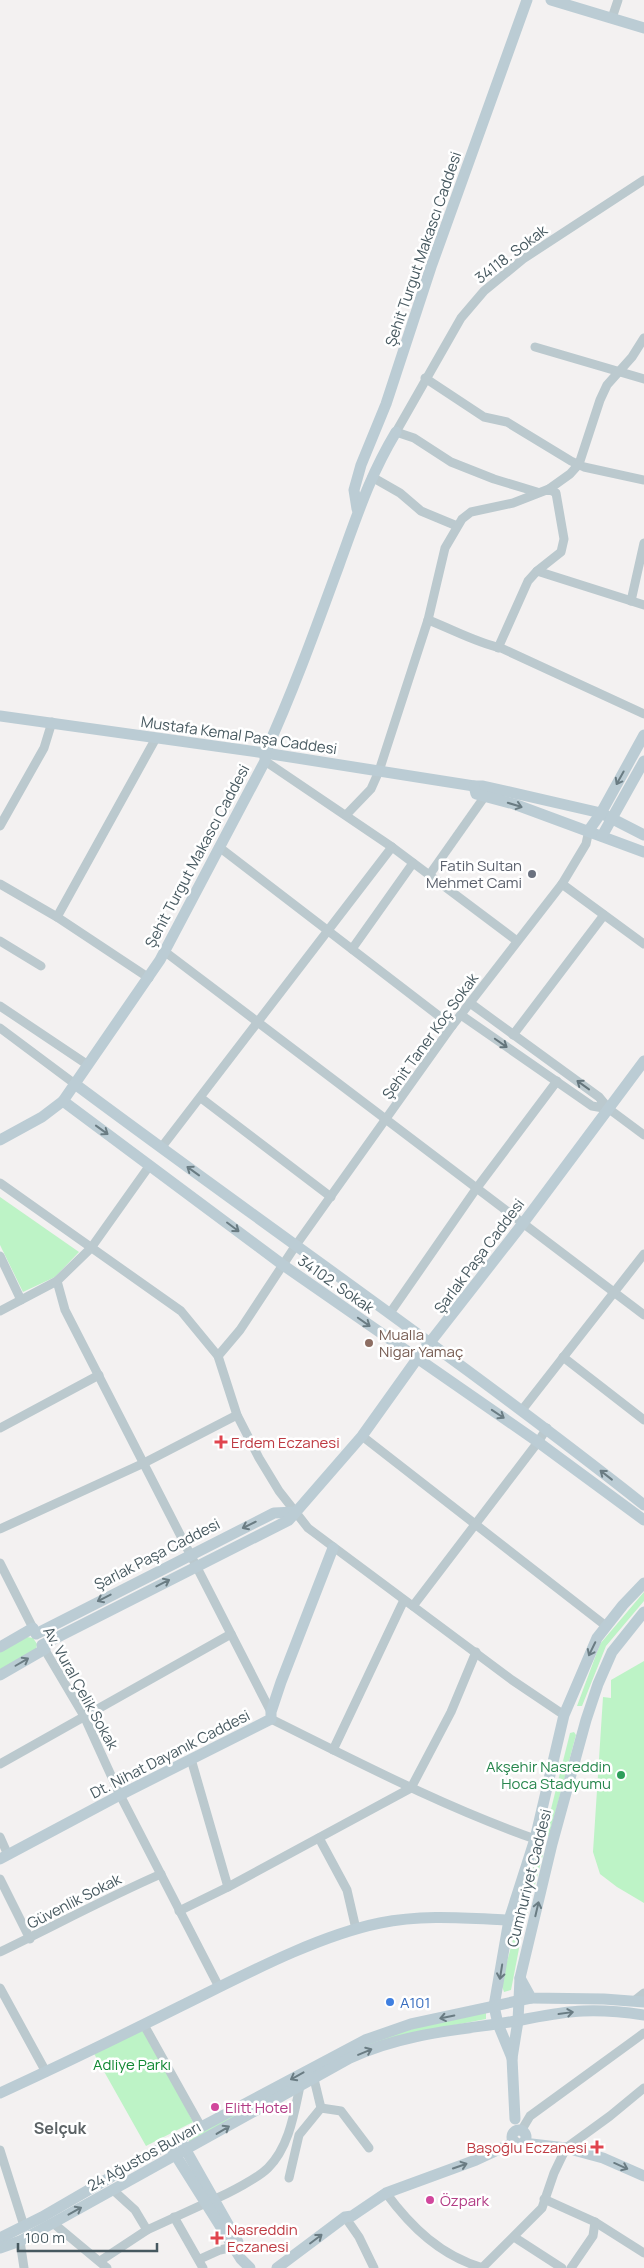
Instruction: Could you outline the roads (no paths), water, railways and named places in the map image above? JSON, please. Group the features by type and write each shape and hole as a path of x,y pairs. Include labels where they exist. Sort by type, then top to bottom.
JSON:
{"street":[{"name":"Şehit Turgut Makascı Caddesi","path":"357,509 354,490 361,465 386,404 432,267 527,0"},
{"path":"551,0 644,28"},
{"path":"612,18 618,0"},
{"name":"34118. Sokak","path":"396,432 425,378 461,318 484,290 523,259 644,180"},
{"path":"346,815 371,789 378,771 428,620 445,548 458,526 471,512 513,503 537,492 549,489 570,474 579,464 600,400 608,385 644,338"},
{"path":"535,347 619,370 644,379"},
{"path":"425,378 484,417 507,422 579,464 644,480"},
{"name":"Şehit Turgut Makascı Caddesi","path":"0,1140 42,1118 63,1101 149,978 265,757 291,696 357,509 396,432"},
{"path":"396,432 414,438 451,462 494,479 537,492"},
{"path":"372,477 400,493 421,511 458,526"},
{"path":"498,648 528,581 537,571 561,552 564,539 556,493 549,489"},
{"path":"632,601 644,543"},
{"path":"537,571 644,606"},
{"path":"428,620 498,648 644,714"},
{"name":"Mustafa Kemal Paşa Caddesi","path":"0,716 156,738 265,757 483,786 601,813 644,835"},
{"path":"0,826 44,748 52,722"},
{"path":"589,830 601,813 644,735"},
{"path":"57,917 156,738"},
{"path":"265,757 430,874 518,941"},
{"path":"586,844 602,836 644,761"},
{"path":"474,786 476,794 514,804 589,830 644,852"},
{"path":"430,874 485,796"},
{"name":"Şehit Taner Koç Sokak","path":"218,1356 240,1330 296,1245 452,1026 562,884 586,844 589,830"},
{"path":"219,847 452,1026"},
{"path":"161,1148 392,847"},
{"path":"352,949 413,863"},
{"path":"0,884 57,917 149,978"},
{"path":"562,884 644,944"},
{"path":"513,1035 604,915"},
{"path":"0,941 41,966"},
{"path":"164,951 476,1189 524,1222 644,1315"},
{"path":"470,1003 599,1097 609,1108 644,1135"},
{"path":"0,1006 88,1066"},
{"path":"461,1015 592,1106 609,1108"},
{"path":"0,1028 75,1084"},
{"name":"Şarlak Paşa Caddesi","path":"0,1675 43,1647 196,1566 283,1524 362,1436 417,1359 524,1222 644,1061"},
{"path":"390,1313 476,1189 557,1081"},
{"name":"34102. Sokak","path":"75,1084 432,1342 644,1505"},
{"path":"201,1098 331,1197"},
{"name":"34102. Sokak","path":"63,1101 283,1265 538,1442 644,1520"},
{"path":"0,1311 57,1281 91,1248 150,1165"},
{"path":"0,1183 180,1311 218,1356 237,1415 268,1474 308,1528 512,1680 564,1715 586,1720"},
{"path":"522,1410 644,1254"},
{"path":"0,1256 20,1300"},
{"path":"57,1281 66,1310 271,1716 333,1750 479,1820 552,1844"},
{"path":"563,1357 644,1420"},
{"path":"0,1428 99,1375"},
{"path":"0,1529 144,1463 237,1415"},
{"path":"413,1606 538,1442 546,1428"},
{"path":"362,1436 606,1626"},
{"name":"Şarlak Paşa Caddesi","path":"0,1647 274,1513 295,1512"},
{"name":"Dt. Nihat Dayanık Caddesi","path":"4,1857 120,1794 271,1716 281,1682 333,1548"},
{"name":"Av. Vural Çelik Sokak","path":"0,1563 43,1647 84,1716 120,1794 219,1987"},
{"name":"Cumhuriyet Caddesi","path":"494,2006 509,1920 535,1839 564,1715 593,1646 606,1626 644,1583"},
{"path":"333,1750 404,1600"},
{"name":"Cumhuriyet Caddesi","path":"512,2058 518,2020 520,1978 552,1844 586,1720 607,1660 621,1638 644,1612"},
{"path":"0,1764 231,1634"},
{"path":"179,1911 228,1887 411,1788 452,1712 476,1652"},
{"path":"191,1759 228,1887"},
{"path":"0,1837 4,1857"},
{"path":"319,1838 347,1890 356,1929"},
{"name":"Güvenlik Sokak","path":"0,1952 30,1939 109,1896 160,1874"},
{"path":"0,1879 30,1939"},
{"path":"0,2093 219,1987 303,1949 356,1929 396,1920 452,1917 509,1920"},
{"path":"520,1978 528,1993 639,2001 644,1993"},
{"path":"0,1988 46,2072"},
{"name":"24 Ağustos Bulvarı","path":"0,2238 350,2047 377,2035 412,2024 519,2000 528,1993"},
{"path":"494,2006 498,2024 512,2058 514,2119 518,2137"},
{"path":"518,2020 584,2010 644,2015"},
{"name":"24 Ağustos Bulvarı","path":"0,2248 20,2241 54,2223 362,2053 392,2042 443,2030 518,2020"},
{"path":"144,2024 201,2128"},
{"path":"277,2268 345,2217 352,2216 386,2193 476,2160 518,2137 530,2116 644,2033"},
{"path":"314,2078 321,2108"},
{"path":"54,2223 103,2264 147,2230 211,2201 267,2169 278,2155 292,2124 300,2086"},
{"path":"386,2193 404,2218 443,2251 482,2268 542,2208 566,2148 644,2088"},
{"path":"321,2108 341,2111 369,2148"},
{"path":"290,2178 299,2136 321,2108"},
{"path":"518,2137 603,2158 644,2176"},
{"path":"175,2141 251,2268"},
{"path":"0,2150 24,2226"},
{"path":"113,2190 135,2210 147,2230"},
{"path":"544,2199 595,2222 644,2253"},
{"path":"211,2201 232,2247 240,2259 251,2268"},
{"path":"174,2217 201,2264 220,2250 232,2247"},
{"path":"345,2217 362,2243 374,2268"},
{"path":"571,2268 593,2236 595,2222"},
{"path":"514,2237 562,2268"},
{"path":"20,2241 24,2268"}],"place":[{"name":"Fatih Sultan Mehmet Cami","path":"532,874"},
{"name":"Mualla Nigar Yamaç","path":"369,1343"},
{"name":"Erdem Eczanesi","path":"221,1442"},
{"name":"Akşehir Nasreddin Hoca Stadyumu","path":"621,1775"},
{"name":"A101","path":"390,2002"},
{"name":"Elitt Hotel","path":"215,2107"},
{"name":"Başoğlu Eczanesi","path":"597,2147"},
{"name":"Özpark","path":"430,2200"},
{"name":"Nasreddin Eczanesi","path":"217,2238"}],"district":[{"name":"Selçuk","path":"60,2128"}],"park label":[{"name":"Adliye Parkı","path":"132,2064"}]}
